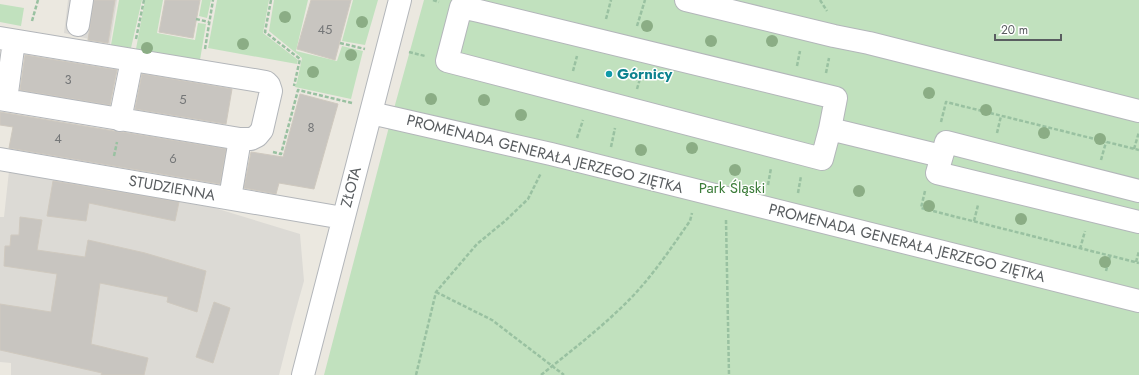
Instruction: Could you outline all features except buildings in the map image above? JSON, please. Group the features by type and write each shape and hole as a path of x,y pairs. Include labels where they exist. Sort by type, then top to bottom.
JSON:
{"street":[{"path":"78,25 82,0"},
{"name":"ZŁOTA","path":"303,375 343,218 362,108 400,0"},
{"path":"686,0 869,43 1139,111"},
{"path":"461,7 480,10 639,50 836,98 822,159 447,61 461,7"},
{"path":"7,39 266,82 271,91 262,130 257,136 251,139 240,139 3,100 7,39"},
{"path":"120,120 132,60"},
{"name":"PROMENADA GENERAŁA JERZEGO ZIĘTKA","path":"362,108 1139,301"},
{"path":"830,129 937,155"},
{"path":"230,198 240,139"},
{"path":"1139,191 946,142 937,155 937,173 1139,222"},
{"name":"STUDZIENNA","path":"0,159 343,218"}],"path":[{"path":"132,60 144,0"},
{"path":"201,72 213,0"},
{"path":"271,0 266,32 300,59 293,89"},
{"path":"606,168 626,108 639,50 645,0"},
{"path":"196,19 209,22"},
{"path":"793,88 805,29"},
{"path":"568,93 581,36"},
{"path":"822,95 834,36"},
{"path":"340,43 367,49"},
{"path":"268,151 282,154 298,90 362,108"},
{"path":"416,375 436,292 477,244 505,221 528,199 560,157 589,98"},
{"path":"1139,150 946,102 937,155 921,208 1138,263 1139,251"},
{"path":"113,163 120,120"},
{"path":"1134,149 1139,132"},
{"path":"763,207 776,146"},
{"path":"793,215 806,154"},
{"path":"541,375 602,326 629,301 656,270 690,221 698,191"},
{"path":"726,198 729,375"},
{"path":"436,292 492,320 564,375"}],"shaded area":[{"path":"68,0 117,0 110,44 64,33"},
{"path":"9,171 195,202 300,234 304,281 279,375 11,375 11,363 0,362 0,217 4,217"}],"green space":[{"path":"119,0 142,0 131,48 111,45"},
{"path":"145,0 163,0 157,33 195,40 198,23 206,24 200,60 136,49"},
{"path":"202,0 211,0 207,18 199,16"},
{"path":"217,0 269,0 263,33 298,60 297,64 208,48"},
{"path":"274,0 308,0 296,51 337,61 342,46 363,51 351,99 295,87 302,58 269,31"},
{"path":"353,0 378,0 365,45 342,41"},
{"name":"Park Śląski","path":"424,0 1139,0 1139,375 324,375"},
{"path":"0,4 24,8 21,26 0,22"}],"place":[{"name":"Górnicy","path":"609,74"}]}
